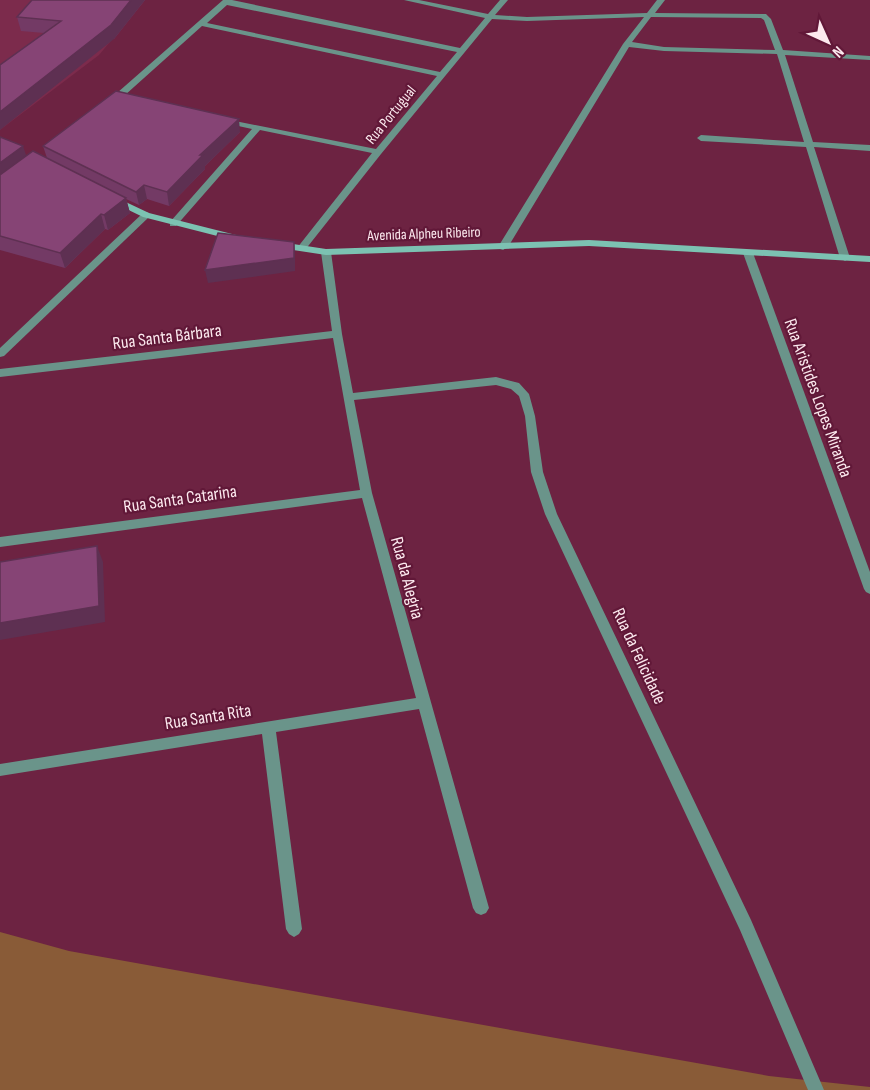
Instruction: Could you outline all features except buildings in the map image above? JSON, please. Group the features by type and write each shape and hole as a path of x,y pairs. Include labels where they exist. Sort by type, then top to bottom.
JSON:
{"street":[{"path":"408,0 490,17 566,19 648,15 756,15 767,19 780,51 845,258"},
{"name":"Rua Portugual","path":"302,248 504,0"},
{"path":"503,247 627,44 661,0"},
{"path":"100,111 227,1 461,51"},
{"path":"202,24 441,75"},
{"path":"627,44 691,51 780,51 870,58"},
{"path":"118,97 130,99"},
{"path":"211,117 378,152"},
{"path":"172,224 258,127"},
{"path":"701,138 870,148"},
{"path":"106,195 146,215 172,224 244,239"},
{"path":"0,354 146,215"},
{"name":"Avenida Alpheu Ribeiro","path":"267,243 326,252 589,243 870,259"},
{"name":"Rua da Alegria","path":"326,252 337,334 366,493 422,703 481,908"},
{"name":"Rua Aristides Lopes Miranda","path":"748,253 870,589"},
{"name":"Rua Santa Bárbara","path":"0,373 337,334"},
{"name":"Rua da Felicidade","path":"349,397 496,381 515,386 524,394 530,416 537,472 551,514 746,925 816,1090"},
{"name":"Rua Santa Catarina","path":"0,542 366,493"},
{"name":"Rua Santa Rita","path":"0,770 422,703"},
{"path":"268,726 294,929"}],"shaded area":[{"path":"0,0 145,0 99,55 0,130"},
{"path":"0,932 69,951 769,1076 870,1087 870,1090 0,1090"}]}
